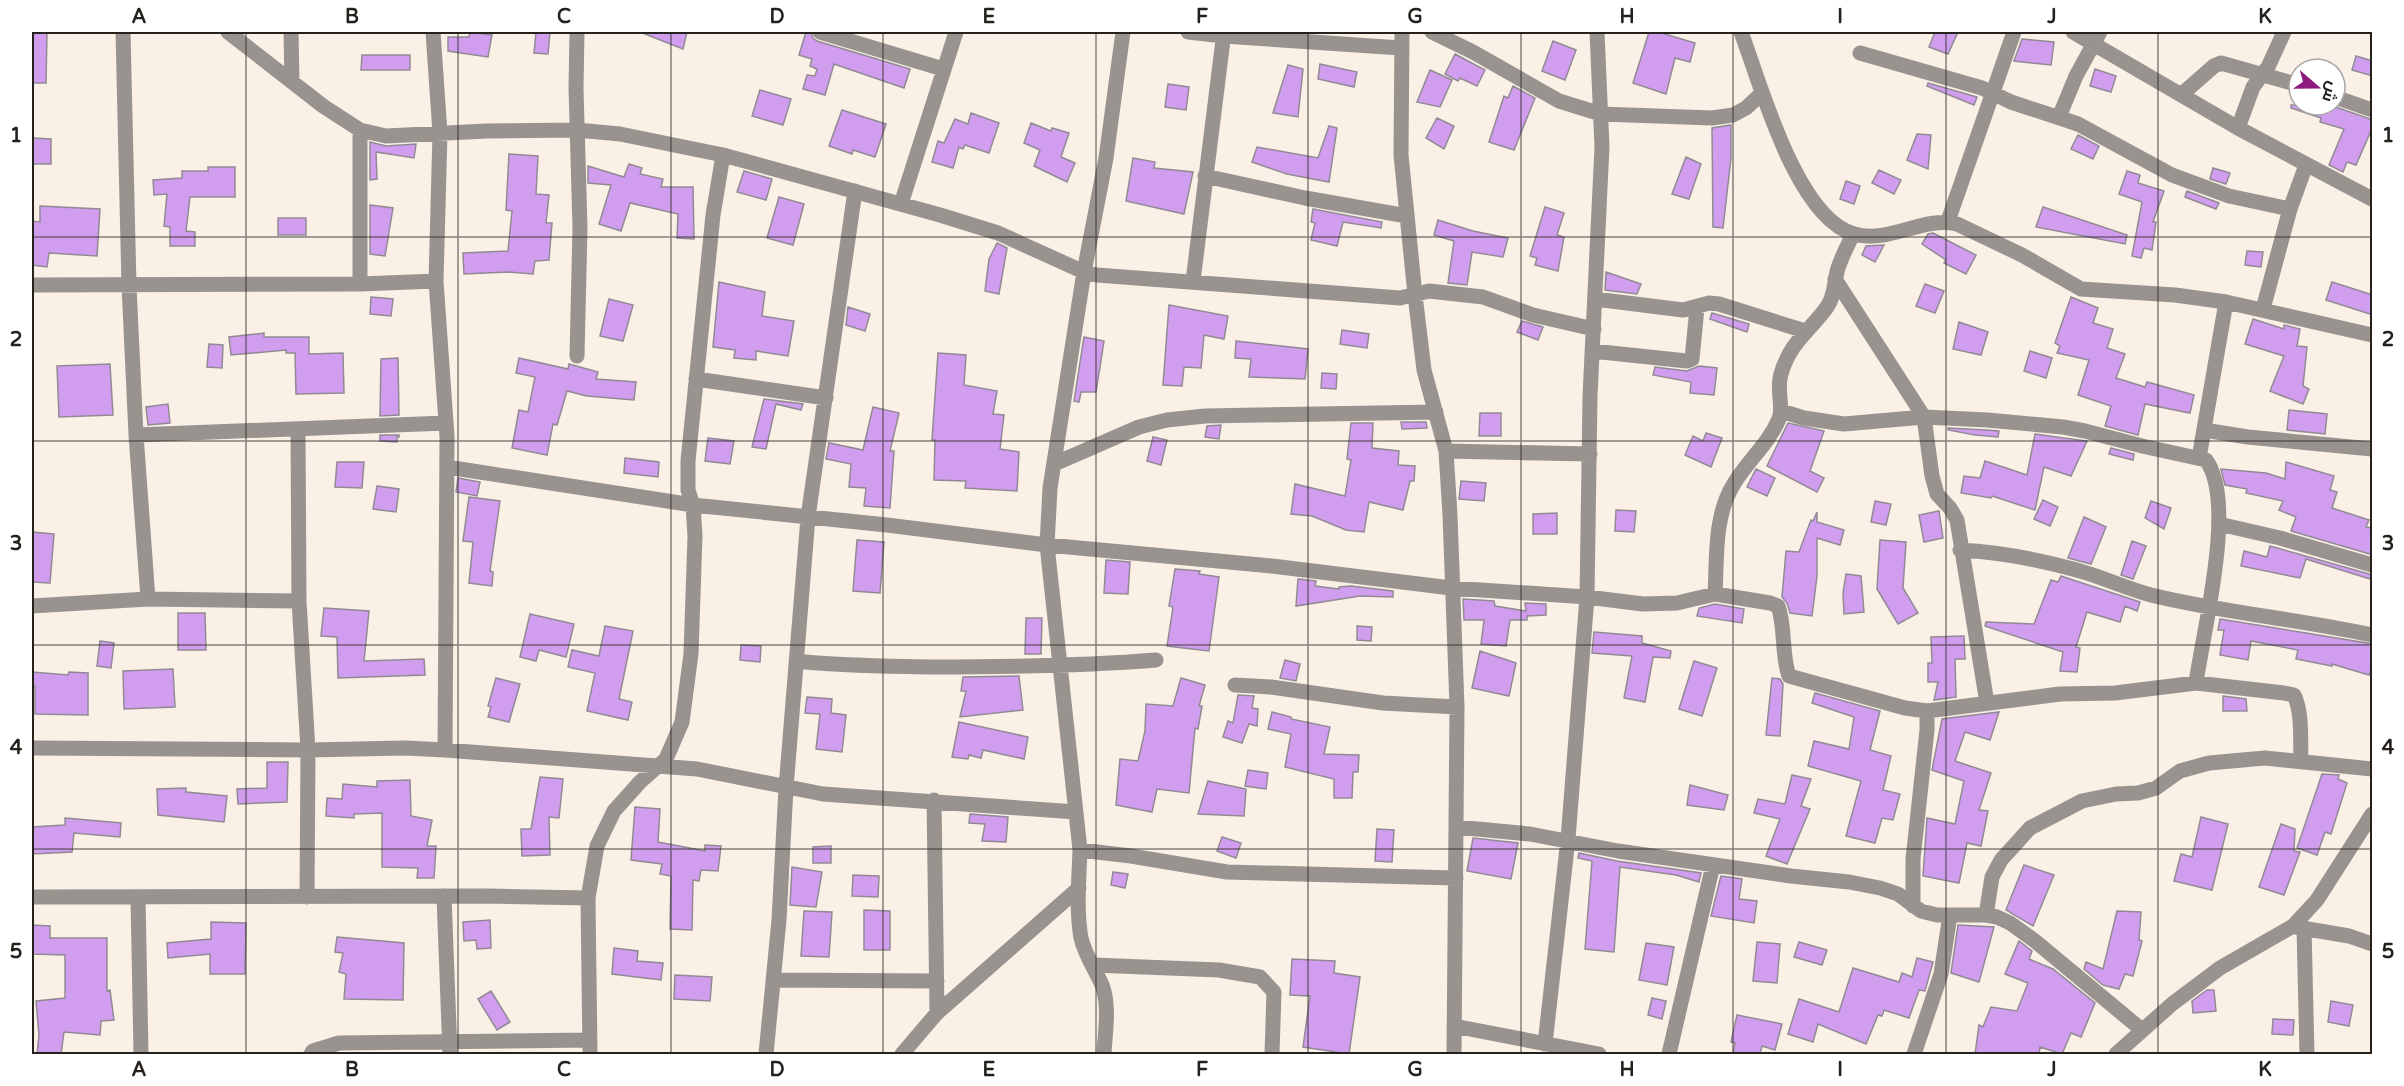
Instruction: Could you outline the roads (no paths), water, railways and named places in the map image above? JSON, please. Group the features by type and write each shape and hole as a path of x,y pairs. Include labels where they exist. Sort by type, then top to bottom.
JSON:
{"street":[{"path":"123,32 129,286 136,435 148,599"},
{"path":"228,32 292,82 360,130 386,136 577,130 620,134 723,155 901,204 998,233 1084,272 1400,298 1436,291 1483,297 1533,315 1594,329"},
{"path":"291,32 292,82"},
{"path":"433,32 440,133 436,281 447,467 445,750"},
{"path":"577,32 576,88 580,228 577,356"},
{"path":"820,32 943,69"},
{"path":"901,204 956,32"},
{"path":"1104,1054 1106,1019 1103,987 1085,953 1081,936 1078,888 1080,850 1047,545 1050,488 1084,272 1106,158 1123,32"},
{"path":"1188,32 1401,48"},
{"path":"1402,32 1401,155 1415,295 1424,370 1446,451 1457,707 1454,1054"},
{"path":"1432,32 1559,101 1601,114 1712,118 1733,115 1746,108 1761,94"},
{"path":"1545,1044 1568,839 1587,597 1590,396 1602,147 1597,32"},
{"path":"1741,32 1761,94 1804,189 1834,223 1853,234 1887,235 1948,221 2022,255 2081,289 2175,295 2226,302 2373,335"},
{"path":"1948,221 2014,32"},
{"path":"2073,32 2097,38 2181,94 2238,128 2373,199"},
{"path":"2238,128 2253,87 2272,61 2283,32"},
{"path":"1193,281 1224,34"},
{"path":"2059,117 2076,76 2097,38"},
{"path":"1860,53 1963,81 2011,102 2078,124 2172,176 2229,196 2290,210"},
{"path":"2181,94 2214,66 2221,63 2287,82"},
{"path":"2347,101 2373,110"},
{"path":"360,130 360,284"},
{"path":"311,1054 313,1051 339,1043 450,1049 590,1047 588,898 597,846 614,811 666,759 682,722 690,654 695,536 693,505 688,490 688,461 713,215 723,155"},
{"path":"2263,309 2290,210 2306,165"},
{"path":"1205,176 1305,198 1407,216"},
{"path":"766,1054 774,980 786,788 808,517 855,191"},
{"path":"1715,594 1719,530 1726,499 1733,485 1771,435 1781,411 1778,394 1780,376 1791,349 1827,307 1833,296 1835,279 1853,234"},
{"path":"1835,279 1924,417 1936,494 1950,508 1957,520 1960,550 1987,703"},
{"path":"32,285 360,284 436,281"},
{"path":"1595,299 1683,310 1709,303 1719,304 1805,331"},
{"path":"2199,458 2226,302"},
{"path":"1592,351 1687,361 1692,359 1697,308"},
{"path":"696,379 826,398"},
{"path":"1781,411 1804,418 1844,424 1924,417 2062,427 2206,460 2212,469 2219,524 2196,683"},
{"path":"1054,464 1139,427 1167,420 1205,416 1436,412"},
{"path":"136,435 446,423"},
{"path":"298,429 299,601 308,750 307,897"},
{"path":"2204,430 2248,437 2373,449"},
{"path":"1446,451 1590,454"},
{"path":"447,467 693,505 1047,545 1272,566 1451,588 1587,597 1643,604 1677,603 1715,594 1778,606 1782,616 1786,667 1790,676 1905,708 1927,711 2060,694 2115,693 2196,683 2294,695 2300,724 2301,762"},
{"path":"2219,524 2280,538 2373,565"},
{"path":"1960,550 2001,553 2073,569 2142,592 2208,607 2293,619 2373,635"},
{"path":"32,606 148,599 299,601"},
{"path":"796,661 905,666 1061,665 1156,660"},
{"path":"1235,685 1271,687 1383,704 1457,707"},
{"path":"1913,906 1913,859 1927,711"},
{"path":"32,748 308,750 405,748 445,750 708,771 823,794 934,800 1076,812"},
{"path":"1986,915 1992,877 2001,860 2030,828 2082,801 2156,788 2180,771 2209,763 2265,758 2373,769"},
{"path":"934,800 937,1013"},
{"path":"2116,1054 2172,1004 2220,968 2298,927 2373,814"},
{"path":"1456,827 1568,839 1618,850 1713,865 1880,888 1898,894 1921,911 1950,915 1997,916 2010,923 2142,1030"},
{"path":"1080,850 1227,872 1456,878"},
{"path":"1669,1054 1713,865"},
{"path":"902,1054 937,1013 1078,888"},
{"path":"444,896 450,1049"},
{"path":"32,897 588,898"},
{"path":"138,897 141,1054"},
{"path":"1914,1054 1941,974 1950,915"},
{"path":"2298,927 2349,936 2373,944"},
{"path":"2298,927 2307,1054"},
{"path":"1092,965 1219,970 1260,977 1274,992 1272,1054"},
{"path":"774,980 937,981"},
{"path":"1455,1026 1599,1054"}]}
